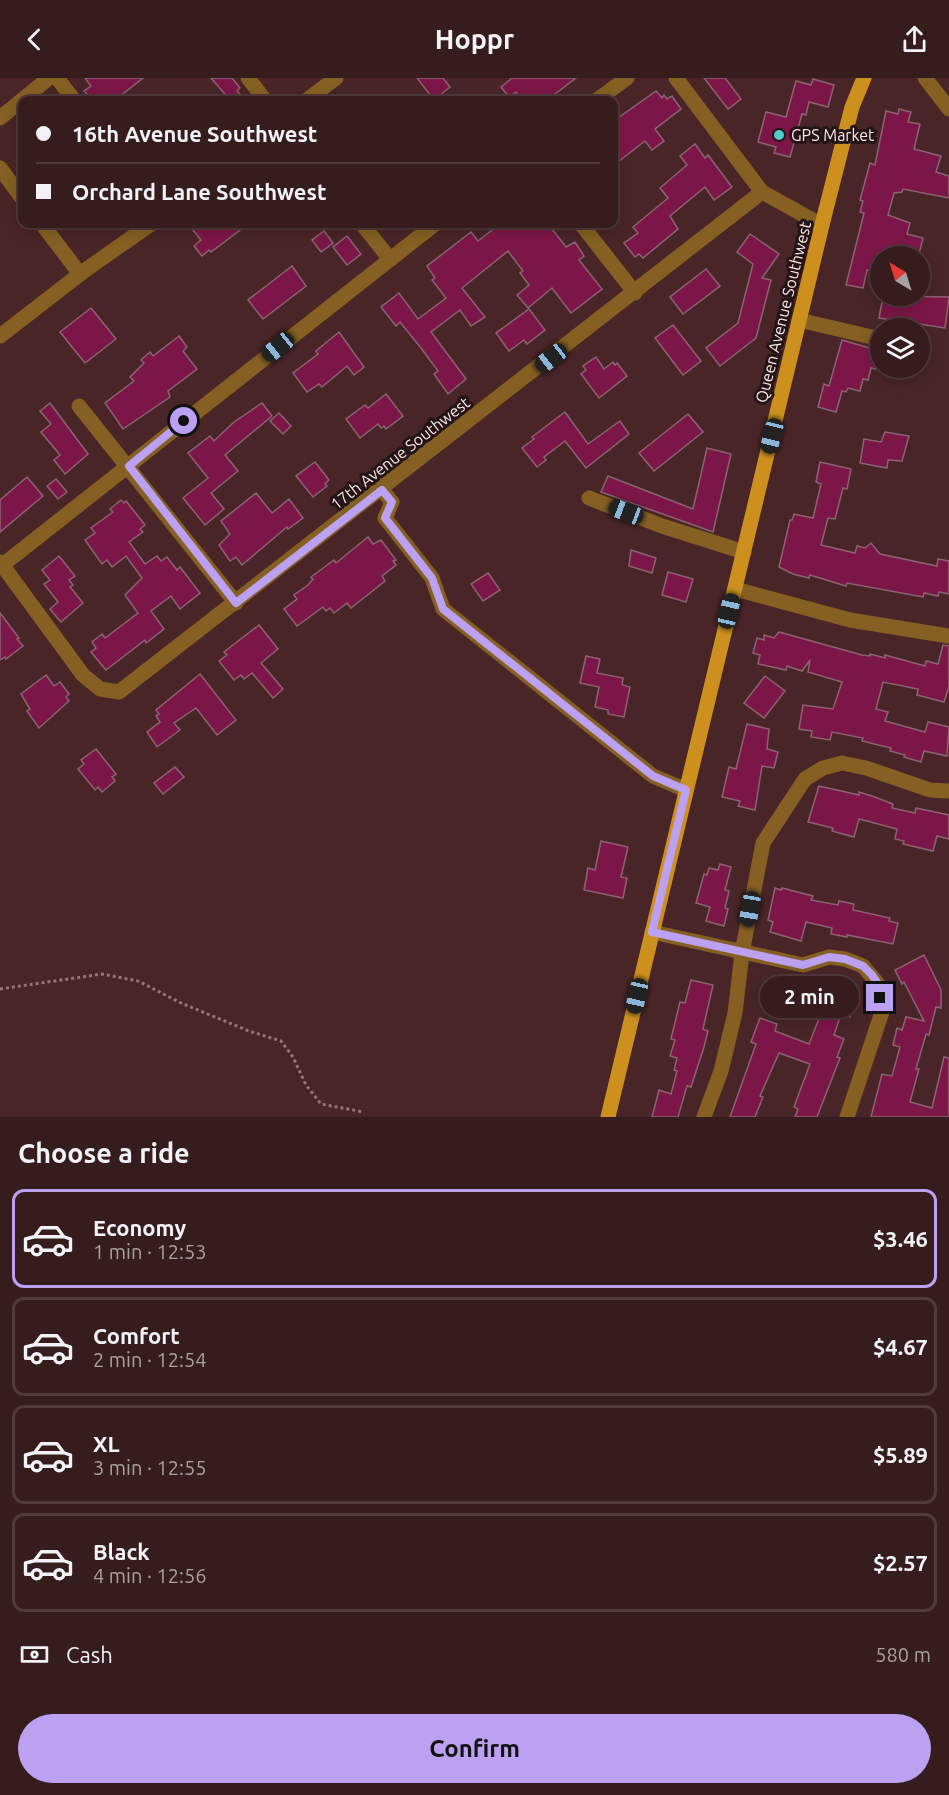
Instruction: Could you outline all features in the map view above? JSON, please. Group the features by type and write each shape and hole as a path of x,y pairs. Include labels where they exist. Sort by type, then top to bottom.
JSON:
{"main road":[{"name":"Queen Avenue Southwest","path":"608,1117 822,225 852,107 864,78"}],"street":[{"path":"27,96 49,78"},
{"path":"57,78 71,96"},
{"path":"248,78 262,96"},
{"path":"312,96 336,78"},
{"path":"602,96 627,78"},
{"path":"676,78 762,192 822,225"},
{"path":"924,78 949,109"},
{"path":"0,118 18,103"},
{"path":"0,168 18,193"},
{"name":"17th Avenue Southwest","path":"1,565 83,675 100,689 119,692 382,490 762,192"},
{"path":"45,228 80,274"},
{"path":"0,336 80,274 145,228"},
{"path":"365,228 389,258"},
{"path":"1,565 430,228"},
{"path":"584,228 635,293"},
{"path":"800,320 870,337"},
{"path":"79,406 236,603"},
{"path":"382,490 392,502 385,518 432,578 443,609 653,776 686,790"},
{"path":"589,498 662,526 744,552"},
{"path":"735,589 850,620 949,636"},
{"path":"705,1117 721,1071 732,1024 742,953 764,843 805,779 824,768 842,763 866,768 930,790 949,791"},
{"path":"652,932 803,965 829,957 845,959 863,966 878,984 882,1012 847,1117"}],"path":[{"path":"0,989 102,974 138,981 181,1003 249,1031 281,1041 293,1057 306,1085 321,1104 364,1112"}],"building":[{"path":"85,78 143,78 120,96 88,96 84,91 91,86"},
{"path":"211,78 232,78 240,88 237,91 241,96 227,96"},
{"path":"417,78 443,78 450,87 439,96 431,96"},
{"path":"512,78 576,78 552,96 519,96 516,92 508,96 501,87"},
{"path":"704,78 725,78 741,99 728,109"},
{"path":"813,79 834,85 828,107 809,102 806,115 802,114 790,157 774,153 776,147 758,142 766,112 786,117 796,81 811,85"},
{"path":"656,91 662,98 664,95 667,99 672,96 681,109 655,129 664,141 652,150 645,141 618,162 618,118"},
{"path":"899,109 911,112 908,122 920,124 914,149 941,156 936,172 949,176 949,198 903,189 902,192 894,193 888,215 910,223 907,234 923,238 921,246 870,246 870,271 867,270 863,288 846,285 864,213 860,212 863,201 860,200 870,163 875,165 886,111 898,114"},
{"path":"695,144 705,158 708,155 732,187 714,200 705,187 670,216 678,229 643,258 639,254 635,257 624,243 638,233 633,227 668,198 660,188 687,165 680,156"},
{"path":"191,228 243,228 211,252 209,250 202,256 194,246 201,240"},
{"path":"495,228 551,228 566,247 575,242 584,256 579,260 602,289 571,313 552,288 528,308 517,295 529,285 520,273 523,271 508,251 462,288 485,317 471,326 460,310 431,332 466,379 448,394 434,374 438,371 421,348 400,322 396,326 381,307 399,293 418,319 446,298 432,280 435,278 427,266 471,232 478,241"},
{"path":"324,231 333,243 321,252 312,240"},
{"path":"750,234 779,254 762,278 771,280 756,338 720,366 706,348 738,323 753,264 737,252"},
{"path":"347,236 361,254 347,265 333,247"},
{"path":"292,266 306,286 263,319 248,300"},
{"path":"706,269 720,286 683,314 670,297"},
{"path":"930,297 949,297 945,328 930,326 930,318 879,318 881,306 930,306"},
{"path":"91,308 116,339 85,363 60,332"},
{"path":"529,309 545,330 527,344 524,340 509,351 496,333"},
{"path":"673,325 701,361 683,375 655,338"},
{"path":"339,332 364,367 354,375 347,366 322,387 319,384 307,392 293,373 318,354 316,351"},
{"path":"179,336 187,347 183,351 197,369 168,391 170,397 123,429 105,403 134,381 130,377 144,363 141,360 150,352 153,356"},
{"path":"842,340 870,348 868,380 863,379 860,391 848,388 846,392 842,391 836,412 818,407 824,384 829,386"},
{"path":"596,357 604,369 613,362 615,365 617,363 627,376 599,398 581,374 586,370 583,366"},
{"path":"386,394 403,416 386,429 384,426 381,428 378,424 360,438 346,419 365,405 368,408"},
{"path":"50,403 88,454 65,474 54,460 60,455 41,432 51,424 40,411"},
{"path":"262,403 272,416 225,455 238,471 211,493 224,509 205,525 183,498 208,478 188,453 210,436 214,441 234,422"},
{"path":"565,412 588,444 620,421 629,434 586,468 565,441 544,457 546,460 537,467 522,448 534,439 532,437"},
{"path":"279,413 291,426 283,434 270,421"},
{"path":"688,414 703,432 654,471 639,453"},
{"path":"885,432 909,436 902,461 888,460 887,468 860,463 864,439 881,442"},
{"path":"707,448 731,454 713,532 601,492 608,476 693,509"},
{"path":"315,462 329,480 325,484 327,486 313,497 296,476"},
{"path":"820,462 851,469 847,489 843,488 835,519 828,518 821,545 855,553 857,546 865,548 871,543 880,554 937,566 938,559 949,561 949,594 939,592 938,596 924,593 923,597 847,583 846,586 810,575 809,578 793,574 779,567 790,520 794,514 813,518 821,484 816,482"},
{"path":"27,477 43,496 0,532 0,500"},
{"path":"56,479 67,492 58,499 47,486"},
{"path":"256,493 272,513 289,499 303,518 288,529 287,527 242,565 236,557 230,561 219,545 230,534 221,521"},
{"path":"121,500 124,503 126,501 145,525 140,529 143,532 129,542 145,564 157,556 161,561 167,557 177,570 180,567 200,593 180,609 171,596 151,611 164,629 146,643 145,640 106,670 91,652 96,648 92,642 102,634 105,638 138,613 125,595 142,578 126,556 112,567 107,560 102,564 85,540 95,533 91,528 113,512 110,509"},
{"path":"368,537 373,544 381,540 396,560 393,561 396,565 382,576 385,581 351,608 347,603 334,613 330,608 326,611 323,607 297,626 284,609 297,599 294,595 308,585 313,579 311,577 334,560 336,563"},
{"path":"631,550 656,558 652,573 629,566"},
{"path":"59,556 75,576 69,580 73,585 70,587 83,603 61,622 50,609 58,602 44,584 50,580 42,570"},
{"path":"668,572 693,579 686,602 662,595"},
{"path":"488,573 500,590 483,601 471,584"},
{"path":"0,613 23,646 6,659 5,657 0,660"},
{"path":"259,625 278,649 261,663 283,689 273,698 252,673 244,679 241,675 234,680 219,661 227,655 224,652"},
{"path":"779,632 862,655 870,656 870,654 885,658 885,655 925,666 926,661 938,664 943,645 949,646 949,686 944,702 917,695 918,689 883,682 876,709 888,712 885,721 925,732 928,722 949,727 947,756 924,751 921,762 890,751 891,748 862,741 863,738 832,732 830,740 811,737 812,731 799,729 803,705 833,709 842,682 808,672 810,660 802,671 787,666 786,670 758,664 760,655 753,653 757,638 764,640 764,635 774,638"},
{"path":"586,656 600,659 597,673 623,678 622,685 630,687 624,717 608,714 608,710 595,707 599,687 580,683"},
{"path":"200,674 236,720 217,735 196,708 174,723 180,730 157,747 147,732 160,722 156,716 159,714 156,710"},
{"path":"46,675 54,686 60,682 69,694 66,697 69,701 39,728 27,711 30,709 21,694"},
{"path":"765,676 785,691 764,718 744,703"},
{"path":"747,724 769,729 767,749 778,752 774,768 762,766 755,810 738,806 740,801 722,797 729,767 736,769"},
{"path":"96,749 116,774 112,777 115,781 102,792 98,787 95,790 78,769 84,764 81,760"},
{"path":"175,767 184,777 163,794 154,783"},
{"path":"819,786 859,795 859,792 893,804 892,808 915,813 916,808 949,815 949,839 937,836 933,851 903,844 904,841 895,839 897,829 859,819 854,837 832,831 833,828 808,822"},
{"path":"601,841 628,847 621,877 627,878 623,898 584,890 588,868 595,870"},
{"path":"720,864 731,867 725,890 729,891 724,926 706,921 710,907 696,903 704,874 707,875 709,868 718,870"},
{"path":"775,888 813,896 811,900 838,905 839,901 854,904 853,910 890,918 889,921 898,923 893,944 831,934 832,928 806,922 801,941 770,932 773,922 768,920"},
{"path":"924,955 941,990 941,1008 936,1007 929,1035 926,1034 910,1102 932,1108 944,1057 949,1058 949,1117 871,1117 882,1074 892,1076 900,1047 893,1045 897,1028 902,1030 906,1017 924,1021 904,982 902,984 895,970"},
{"path":"772,978 794,981 793,988 816,991 819,980 842,988 843,985 858,990 850,1017 841,1014 834,1035 844,1039 837,1057 840,1058 817,1117 795,1117 798,1109 794,1107 810,1064 779,1053 760,1096 763,1097 755,1117 730,1117 756,1044 751,1042 760,1018 777,1024 775,1031 809,1044 822,1011 766,1003 769,982"},
{"path":"691,980 713,985 703,1029 708,1031 704,1047 691,1087 687,1086 678,1117 652,1117 659,1090 671,1094 677,1071 674,1070 677,1058 670,1056 675,1040 671,1039 680,1002 685,1003"}],"place":[{"name":"GPS Market","path":"779,135"}],"route":[{"path":"184,421 129,466 236,603 382,490 392,502 385,518 432,578 443,609 653,776 686,790 652,932 803,965 829,957 845,959 863,966 872,975 878,984 880,998"}]}
